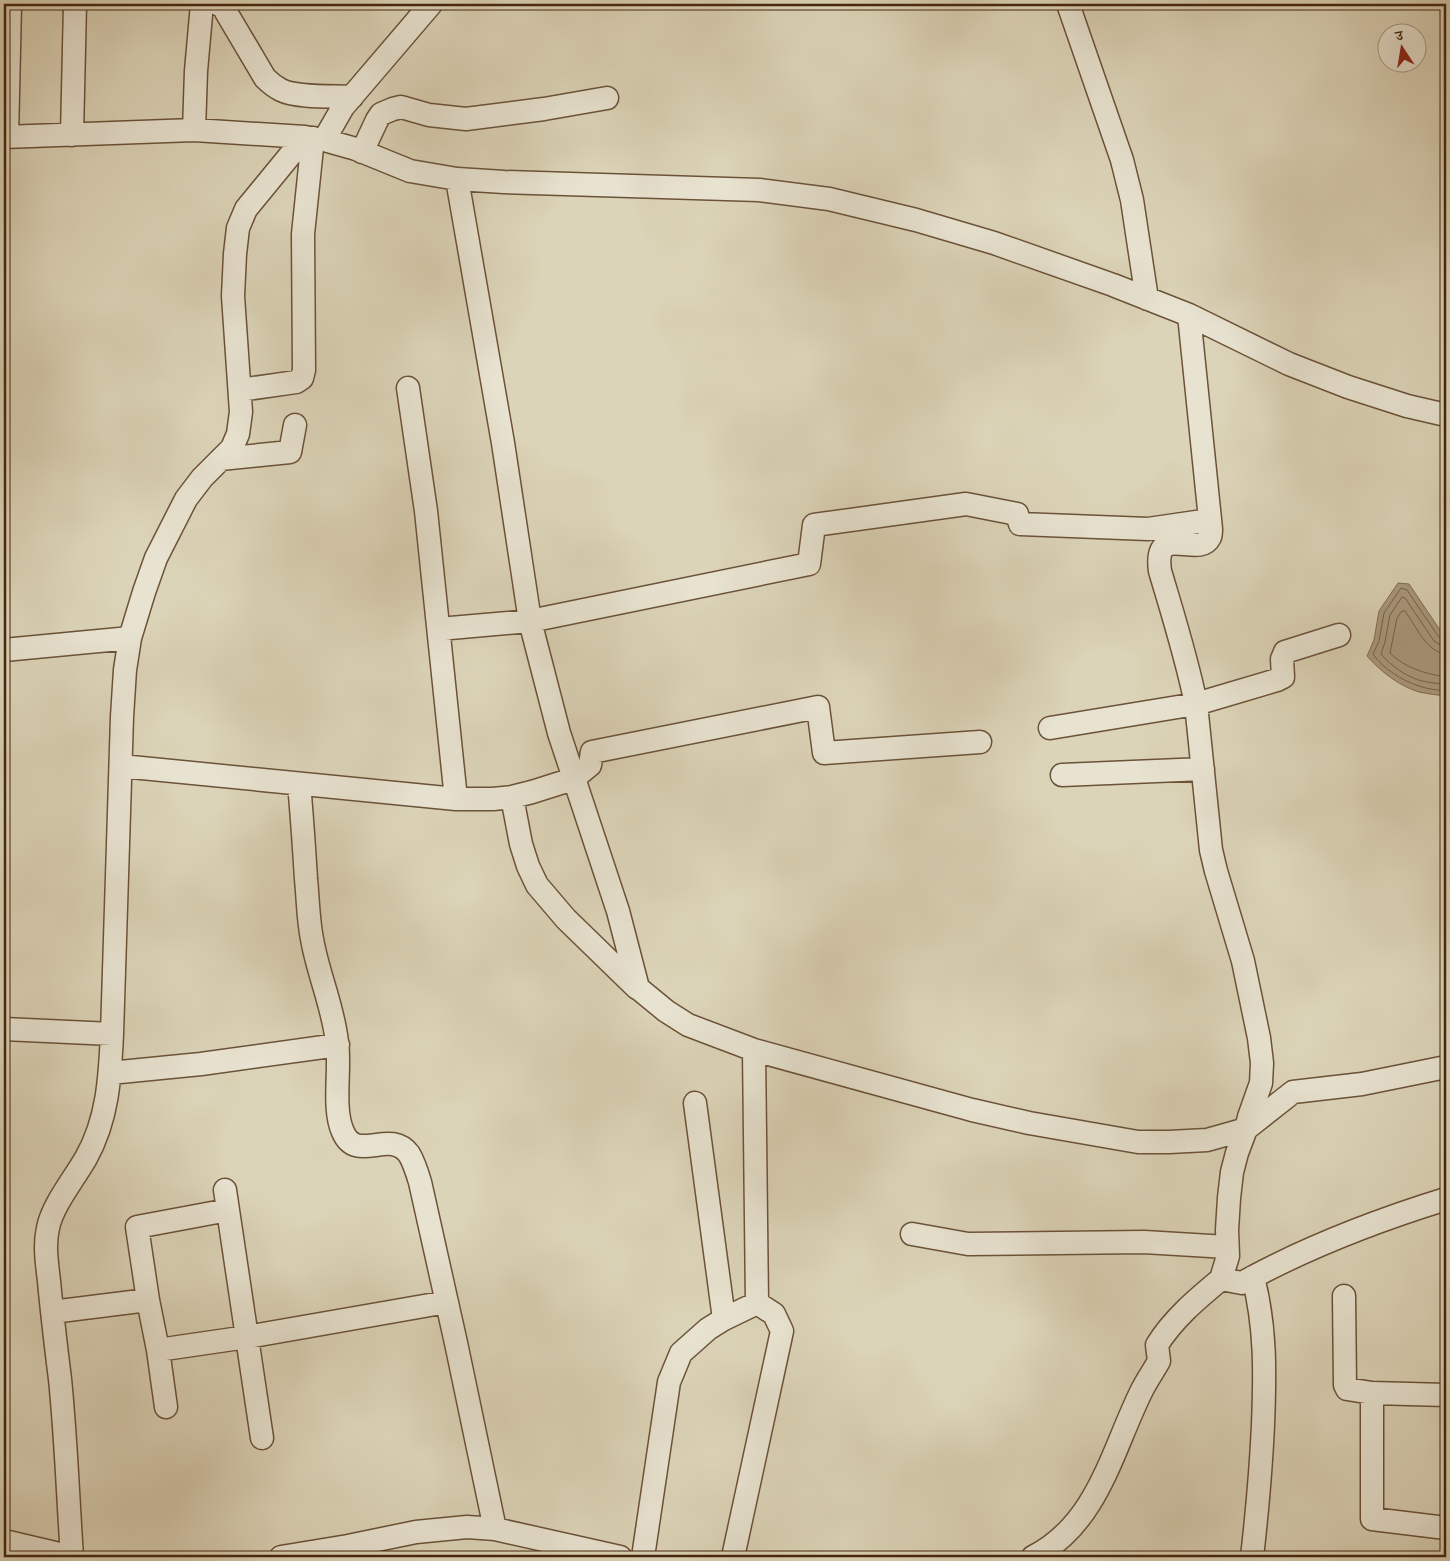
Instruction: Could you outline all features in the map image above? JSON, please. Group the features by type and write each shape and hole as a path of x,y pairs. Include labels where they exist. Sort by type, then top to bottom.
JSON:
{"street":[{"path":"10,4 6,137 194,130 314,138 362,152 410,171 458,179 759,190 829,199 916,220 994,243 1114,285 1189,315 1289,364 1348,387 1407,406 1446,415"},
{"path":"72,135 75,4"},
{"path":"194,130 196,71 202,4"},
{"path":"218,4 223,7 265,78 271,84 282,91 299,94 352,97"},
{"path":"4,1541 72,1557 60,1381 46,1246 48,1228 53,1213 98,1134 106,1106 112,1034 122,717 125,670 130,638 156,558 178,513 196,485 232,448 238,434 241,412 233,296 238,228 246,209 314,138 336,120 352,97 431,4"},
{"path":"1068,4 1122,160 1132,200 1147,299"},
{"path":"362,152 381,114 400,107 429,115 466,119 544,109 607,98"},
{"path":"240,390 296,382 302,378 304,370 303,234 314,138"},
{"path":"458,179 503,443 530,621 559,733 613,895 638,988"},
{"path":"1033,1557 1062,1537 1082,1516 1099,1488 1142,1390 1160,1361 1157,1345 1163,1334 1190,1305 1220,1279 1228,1256 1229,1198 1232,1172 1261,1083 1262,1063 1259,1038 1243,960 1211,850 1196,704 1158,560 1160,551 1170,544 1205,543 1210,537 1211,529 1189,315"},
{"path":"408,388 426,511 456,799"},
{"path":"221,459 290,452 294,425"},
{"path":"439,629 530,621 809,564 814,525 966,504 1017,514 1020,524 1148,529 1210,520"},
{"path":"1050,728 1196,704 1281,679 1284,673 1282,659 1285,652 1339,635"},
{"path":"4,650 130,638"},
{"path":"121,766 456,799 493,799 512,797 573,779 590,765 592,752 818,707 824,754 980,742"},
{"path":"1062,775 1203,769"},
{"path":"299,784 312,939 335,1023 338,1045 338,1101 342,1130 352,1144 366,1146 387,1143 400,1146 408,1154 420,1182 495,1529"},
{"path":"512,797 521,844 528,866 537,885 566,919 638,988 666,1011 688,1025 754,1050 972,1110 1029,1123 1138,1142 1207,1140 1246,1130 1293,1092 1362,1084 1446,1067"},
{"path":"4,1029 112,1034"},
{"path":"110,1073 201,1064 338,1045"},
{"path":"754,1050 757,1303"},
{"path":"696,1103 724,1319"},
{"path":"1220,1279 1242,1284 1274,1265 1328,1241 1397,1214 1446,1199"},
{"path":"166,1407 137,1227 227,1200 262,1438"},
{"path":"912,1234 968,1244 1144,1242 1227,1247"},
{"path":"1252,1557 1261,1469 1265,1374 1262,1318 1253,1277"},
{"path":"1344,1296 1346,1387 1350,1390 1372,1393 1446,1394"},
{"path":"52,1312 148,1300"},
{"path":"158,1350 246,1337 447,1302"},
{"path":"643,1557 669,1382 681,1353 708,1329 757,1303"},
{"path":"733,1557 782,1331 774,1314 757,1303"},
{"path":"1372,1393 1372,1519 1446,1528"},
{"path":"282,1557 416,1532 467,1528 495,1529 620,1557"}],"water":[{"path":"1398,583 1409,584 1442,633 1446,636 1446,696 1419,692 1404,686 1384,672 1367,656 1374,640 1379,611"}]}
